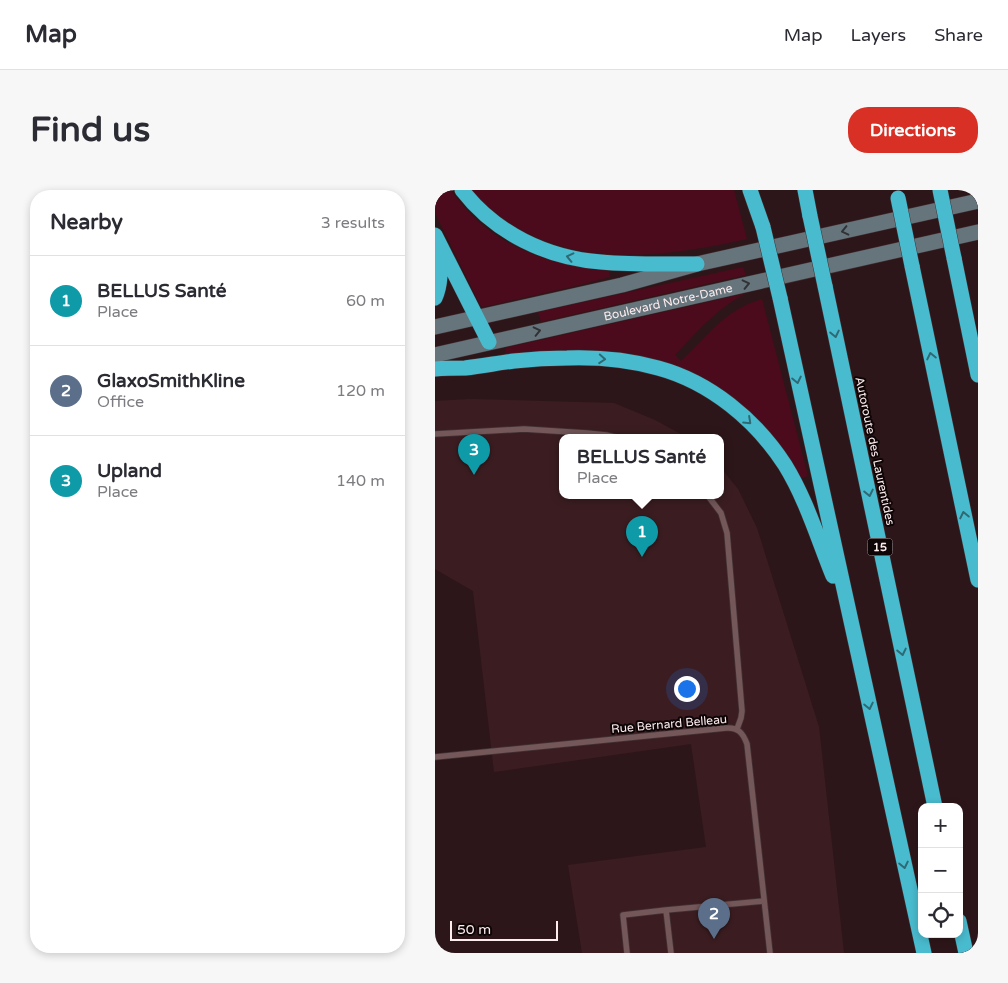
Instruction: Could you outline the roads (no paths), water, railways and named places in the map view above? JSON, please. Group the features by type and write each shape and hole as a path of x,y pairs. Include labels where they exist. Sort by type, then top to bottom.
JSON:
{"highway":[{"path":"462,190 476,207 501,227 517,238 551,252 600,262 697,264"},
{"path":"750,190 763,227"},
{"path":"755,190 924,953"},
{"name":"Autoroute des Laurentides","path":"805,190 934,803"},
{"path":"940,190 978,374"},
{"path":"897,194 978,580"},
{"path":"435,298 441,277 437,239"},
{"path":"437,239 489,342"},
{"path":"435,369 466,368 544,359 611,360 658,368 713,393 753,425 785,466 802,498 851,624"},
{"path":"963,938 966,953"}],"street":[{"path":"435,326 615,287 697,264 978,201"},
{"name":"Boulevard Notre-Dame","path":"435,355 978,232"}],"lane":[{"path":"435,434 523,430 599,434"},
{"path":"710,499 721,513 727,533 742,710 737,730"},
{"name":"Rue Bernard Belleau","path":"435,757 726,728 737,730 742,733 747,744 770,953"},
{"path":"627,953 623,915 764,901"},
{"path":"666,910 671,953"}],"place":[{"name":"Upland","path":"474,475"},
{"name":"BELLUS Santé","path":"642,557"},
{"name":"GlaxoSmithKline","path":"714,939"}]}
